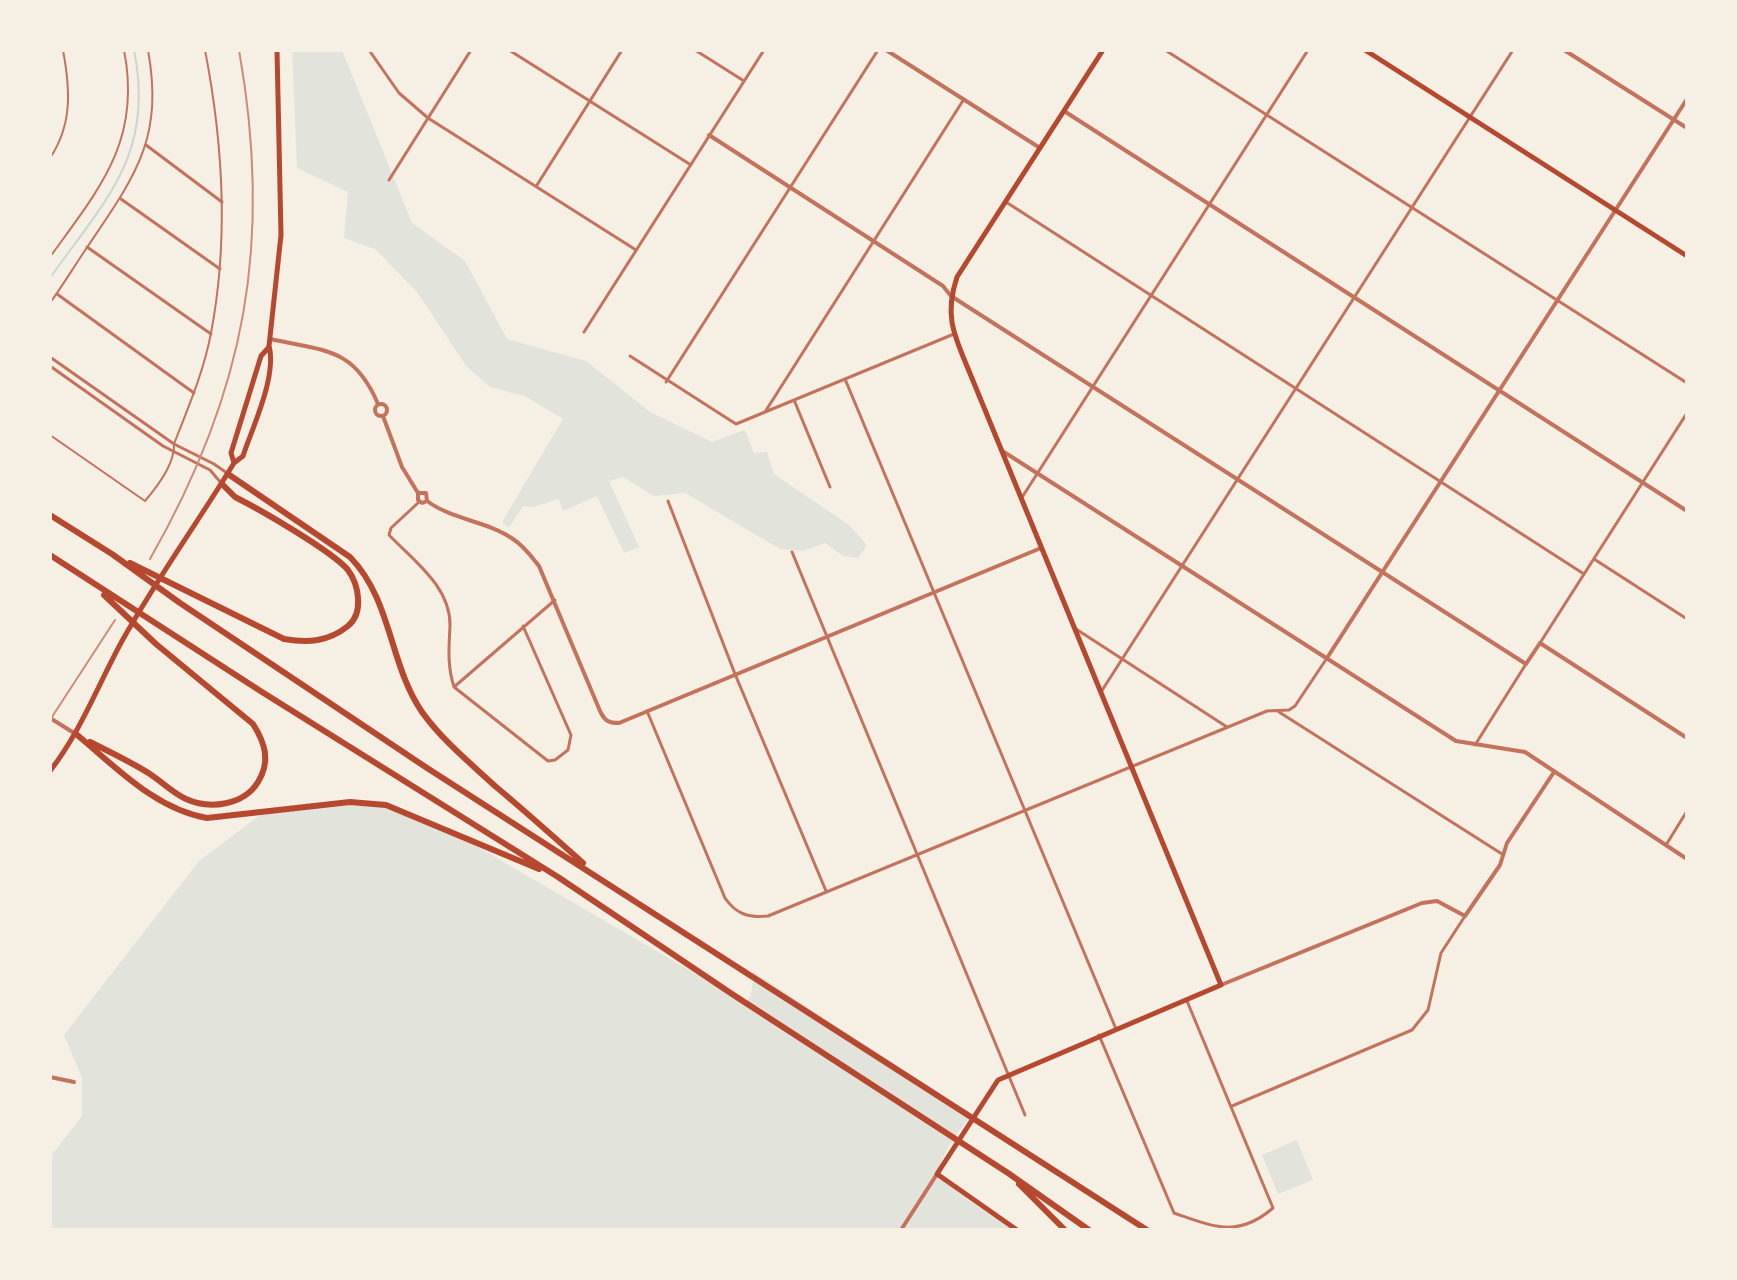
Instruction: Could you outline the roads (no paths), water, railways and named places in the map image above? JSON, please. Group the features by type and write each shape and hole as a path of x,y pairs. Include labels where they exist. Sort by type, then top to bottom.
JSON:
{"highway":[{"path":"228,474 350,557 363,570 374,589 410,689 421,710 465,759 598,876"},
{"path":"112,554 284,639 309,643 350,625 357,611 358,591 348,571 328,554 235,497 222,484"},
{"path":"50,515 427,768 1147,1230"},
{"path":"50,555 558,877 1008,1173 1089,1230"},
{"path":"76,734 149,774 186,799 202,804 219,805 240,799 257,784 266,766 264,741 253,724 156,644 95,586"},
{"path":"76,734 140,787 186,815 207,818 350,802 386,805 558,877"},
{"path":"1008,1173 1065,1230"}],"main road":[{"path":"50,771 76,734 123,639 234,463 243,456 266,386 273,360 270,342 281,235 277,50"},
{"path":"1017,1230 937,1174 998,1080 1221,985 954,334 950,317 951,296 957,277 1103,50"},
{"path":"1365,50 1687,256"},
{"path":"234,463 231,453 261,356 270,342"}],"street":[{"path":"369,50 399,93 428,118 636,250"},
{"path":"389,180 471,50"},
{"path":"509,50 691,165"},
{"path":"536,186 622,50"},
{"path":"695,50 744,81"},
{"path":"584,332 764,50"},
{"path":"666,382 878,50"},
{"path":"886,50 1040,148"},
{"path":"1165,50 1687,383"},
{"path":"1021,499 1308,50"},
{"path":"1101,692 1513,50"},
{"path":"1564,50 1687,128"},
{"path":"765,412 964,99"},
{"path":"647,711 725,898 741,914 755,917 768,916 1227,727 1276,709 1289,710 1295,706 1327,658 1687,99"},
{"path":"1064,111 1687,511"},
{"path":"709,135 943,286 951,296 1526,664"},
{"path":"146,145 222,202"},
{"path":"121,199 220,269"},
{"path":"1006,202 1584,574"},
{"path":"87,247 211,334"},
{"path":"57,294 194,393"},
{"path":"630,356 666,382 736,424 954,334"},
{"path":"270,342 330,352 349,361 363,375 378,404 387,408 383,416"},
{"path":"50,357 174,444 228,474"},
{"path":"50,366 174,453 210,470 222,484"},
{"path":"845,379 1116,1029"},
{"path":"794,400 830,487"},
{"path":"378,404 375,412 383,416 402,467 418,493 419,502"},
{"path":"1475,745 1687,413"},
{"path":"1002,451 1456,741 1525,752 1687,859"},
{"path":"418,493 426,493 427,501"},
{"path":"523,626 571,735 568,750 555,760 548,761 454,687 448,668 449,619 439,587 389,535 391,528 419,502 427,501 446,513 512,538 539,566 605,720 619,723 1041,548"},
{"path":"668,501 735,674 826,891"},
{"path":"792,552 1025,1115"},
{"path":"1594,559 1687,619"},
{"path":"454,687 555,600"},
{"path":"1075,628 1227,727"},
{"path":"1540,643 1687,738"},
{"path":"1276,709 1502,854"},
{"path":"50,718 76,734"},
{"path":"1231,1106 1412,1030 1428,1010 1441,953 1500,865 1502,854 1554,772"},
{"path":"1666,845 1687,811"},
{"path":"1221,985 1422,903 1437,901 1465,916"},
{"path":"1099,1035 1171,1209 1174,1213 1221,1229 1231,1229 1265,1215 1273,1208 1187,1000"},
{"path":"50,1077 74,1082"},
{"path":"901,1230 937,1174"}],"lane":[{"path":"50,158 60,141 70,103 63,50"},
{"path":"50,257 105,181 113,165 128,101 128,70 124,50"},
{"path":"50,303 135,174 146,145 152,93 148,50"},
{"path":"50,435 145,501 155,490 174,453 174,444 194,393 211,334 220,269 222,202 214,93 205,50"}],"waterway":[{"path":"50,278 107,199 131,147 138,118 139,86 134,50"}],"railway":[{"path":"150,559 183,497 209,435 229,374 243,313 251,251 253,186 249,120 239,50"},
{"path":"50,720 115,620"}]}
